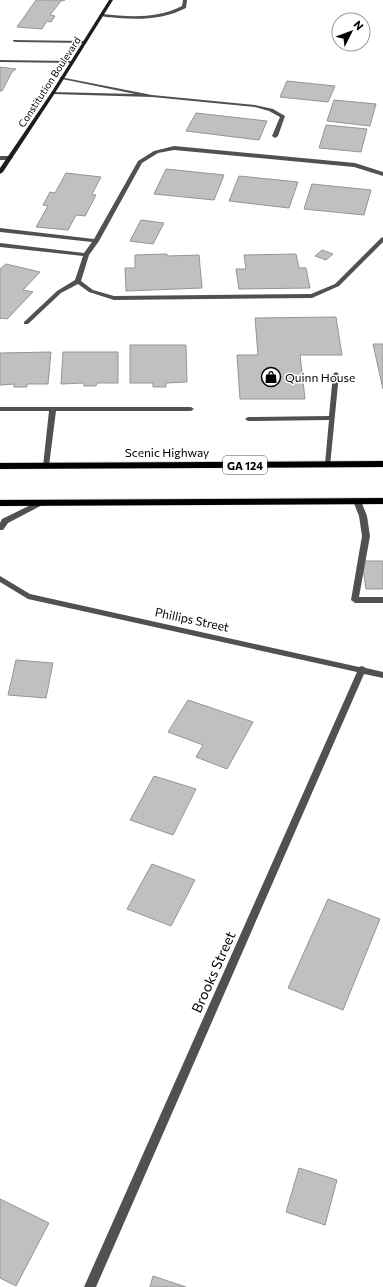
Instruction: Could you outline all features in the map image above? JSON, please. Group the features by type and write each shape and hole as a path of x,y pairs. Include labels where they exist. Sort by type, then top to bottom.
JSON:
{"highway":[{"name":"Scenic Highway","path":"0,466 383,464"},
{"path":"0,503 383,501"}],"street":[{"name":"Constitution Boulevard","path":"0,172 53,93 111,0"},
{"path":"102,15 133,18 160,16 170,14 184,7 186,0"},
{"path":"14,41 85,42"},
{"path":"0,61 72,62"},
{"path":"62,78 152,96"},
{"path":"53,93 152,96 255,106 271,110 283,116 276,136"},
{"path":"26,324 58,292 78,280 86,255 96,241 140,162 150,154 161,150 174,148 355,165 383,174"},
{"path":"0,158 10,158"},
{"path":"0,230 96,241"},
{"path":"78,280 90,291 114,298 312,296 337,286 383,239"},
{"path":"0,245 86,255"},
{"path":"328,464 336,374"},
{"path":"0,409 191,409"},
{"path":"46,466 53,409"},
{"path":"248,419 332,418"},
{"path":"357,501 363,516 366,536 355,600 383,600"},
{"path":"0,528 5,521 44,502"},
{"name":"Phillips Street","path":"0,579 28,596 362,669 383,675"},
{"name":"Brooks Street","path":"90,1287 362,669"}],"building":[{"path":"36,0 65,0 61,1 50,15 55,16 51,22 47,21 42,29 17,27"},
{"path":"0,67 16,69 12,72 2,91 0,91"},
{"path":"287,81 335,86 328,102 280,97"},
{"path":"334,100 376,104 370,126 327,121"},
{"path":"196,113 267,121 259,140 186,131"},
{"path":"326,125 367,129 361,152 319,148"},
{"path":"166,169 224,175 214,200 154,194"},
{"path":"66,173 101,177 92,194 96,195 85,216 76,215 68,230 36,227 48,206 43,205 50,192 55,193"},
{"path":"239,176 298,182 289,208 229,201"},
{"path":"312,184 371,190 364,215 304,209"},
{"path":"141,220 164,223 153,244 130,241"},
{"path":"322,250 333,254 326,260 315,256"},
{"path":"167,254 167,256 199,255 202,288 126,291 125,268 135,268 135,255"},
{"path":"296,254 299,268 306,268 310,288 239,289 236,269 246,269 244,255"},
{"path":"6,264 40,272 23,290 33,292 7,319 0,319 0,269"},
{"name":"Quinn House","path":"336,317 342,355 300,355 305,399 240,399 237,355 258,355 255,318"},
{"path":"373,344 383,344 383,389"},
{"path":"130,345 186,345 187,382 166,383 166,387 153,387 153,383 130,383"},
{"path":"51,352 48,384 27,384 27,387 14,387 14,384 0,385 0,353"},
{"path":"63,352 118,352 118,383 97,383 96,386 84,386 84,383 61,384"},
{"path":"362,561 383,561 383,589 366,589"},
{"path":"16,660 53,663 46,698 8,695"},
{"path":"188,700 253,722 227,769 196,757 203,745 168,732"},
{"path":"154,776 196,789 173,835 130,820"},
{"path":"152,864 195,880 171,926 127,909"},
{"path":"328,899 380,919 343,1010 288,988"},
{"path":"299,1168 337,1180 325,1225 286,1212"},
{"path":"0,1199 49,1223 16,1286 0,1278"},
{"path":"153,1276 186,1287 150,1287"}],"place":[{"name":"Quinn House","path":"271,377"}]}
